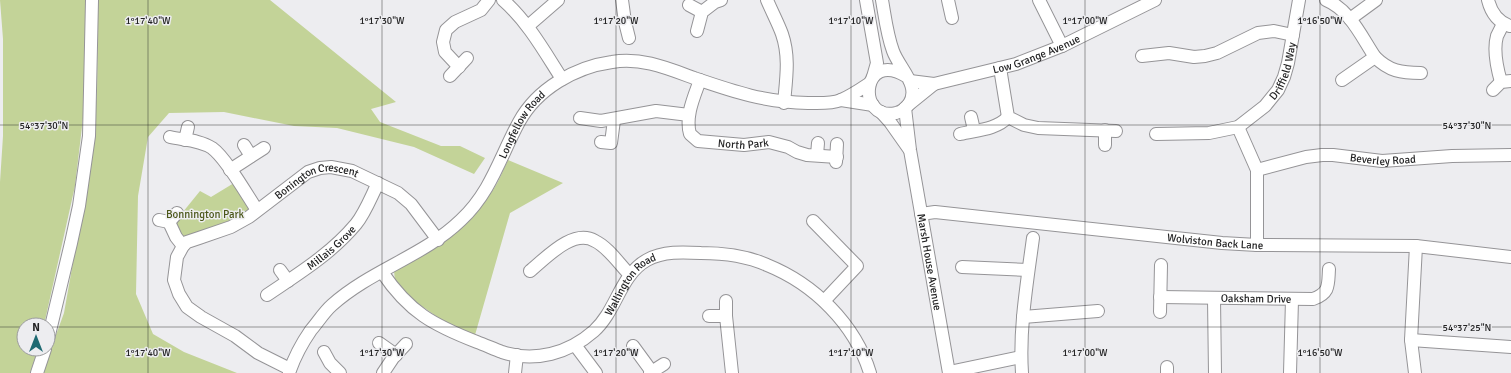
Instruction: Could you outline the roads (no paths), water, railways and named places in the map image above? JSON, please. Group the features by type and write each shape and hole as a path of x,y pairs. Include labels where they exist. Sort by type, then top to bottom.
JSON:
{"street":[{"path":"53,317 79,206 88,136 92,0"},
{"path":"450,76 463,62 445,52 443,42 446,30 462,18 481,10 489,0"},
{"path":"503,0 515,10 528,26 562,79"},
{"path":"528,26 558,0"},
{"path":"622,0 619,23 629,38"},
{"path":"697,31 702,12 715,2 721,0"},
{"path":"767,0 782,34 785,46 787,59 784,103"},
{"name":"Marsh House Avenue","path":"866,0 877,63 868,92 870,100 910,150"},
{"name":"Marsh House Avenue","path":"882,0 893,52 908,78 912,94 907,106 910,150 949,373"},
{"path":"948,0 952,18"},
{"path":"1039,0 1062,46"},
{"name":"Driffield Way","path":"1156,134 1169,140 1238,127 1265,106 1278,90 1284,77 1288,63 1299,0"},
{"path":"1326,0 1335,4 1350,19 1375,56 1388,68 1406,77 1421,72"},
{"path":"1350,19 1376,0"},
{"path":"1488,0 1490,9 1507,25 1497,36 1496,43 1498,69 1502,84"},
{"name":"Low Grange Avenue","path":"907,106 934,84 1000,68 1035,57 1062,46 1152,1"},
{"path":"689,5 702,12"},
{"path":"1142,56 1159,48 1169,53 1205,56 1217,53 1258,33 1274,31 1293,35"},
{"path":"1342,80 1358,76 1375,56"},
{"name":"Longfellow Road","path":"290,371 308,334 331,306 356,287 438,240 461,220 490,184 520,122 530,107 548,89 562,79 590,66 630,60 662,66 746,95 784,103 825,103 841,100 872,80"},
{"path":"960,134 1003,124 1008,118 1000,68"},
{"path":"872,80 882,71 889,70 897,70 908,78"},
{"name":"Low Grange Avenue","path":"908,78 934,84"},
{"name":"North Park","path":"700,80 688,121 690,134 698,141 744,145 770,142 784,145 806,155 817,155 837,160 837,144"},
{"name":"Longfellow Road","path":"841,100 877,108"},
{"path":"877,108 888,113 897,112 907,106"},
{"path":"580,118 597,114 601,121 614,120 656,111 689,115"},
{"path":"971,117 974,130"},
{"path":"1008,118 1024,126 1038,128 1110,130 1105,144"},
{"path":"601,142 611,143 614,120"},
{"path":"185,140 188,127"},
{"path":"1238,127 1257,170 1257,246"},
{"path":"170,137 200,143 212,148 230,170 257,210"},
{"path":"817,155 818,143"},
{"path":"244,145 251,156"},
{"path":"230,170 264,148"},
{"name":"Beverley Road","path":"1257,170 1306,157 1322,155 1382,161 1452,156 1511,155"},
{"name":"Bonington Crescent","path":"183,246 187,242 231,227 257,210 308,172 320,168 342,168 352,171 398,193 411,204 438,240"},
{"name":"Millais Grove","path":"267,295 316,262 336,245 356,224 378,183"},
{"name":"Wolviston Back Lane","path":"921,214 935,212 1257,246 1416,246 1511,258"},
{"path":"168,218 176,238 183,246 178,257 174,280 179,294 187,307 201,318 235,336 258,353 290,371"},
{"path":"813,221 845,255 860,262 824,301"},
{"path":"530,271 565,243 574,238 586,238 595,240 604,247 630,275"},
{"path":"1022,373 1021,357 1023,317 1033,238"},
{"path":"1415,373 1410,340 1416,246"},
{"name":"Wallington Road","path":"382,272 404,300 424,318 446,329 502,352 517,355 543,356 554,354 575,345 602,323 611,311 619,293 630,275 646,260 654,256 694,252 729,255 766,264 784,273 824,301 850,330 858,344 870,373"},
{"path":"1160,312 1161,265"},
{"path":"962,267 1028,270"},
{"name":"Oaksham Drive","path":"1160,297 1214,299 1312,299 1321,296 1328,286 1329,269"},
{"path":"280,270 288,281"},
{"path":"1214,299 1215,373"},
{"path":"1290,373 1292,300"},
{"path":"726,301 726,316 732,373"},
{"path":"1023,317 1098,311"},
{"path":"709,316 726,316"},
{"path":"1410,340 1511,347"},
{"path":"379,343 396,355"},
{"path":"383,373 406,344"},
{"path":"575,345 596,373"},
{"path":"633,346 651,372 664,364"},
{"path":"324,352 333,371"},
{"path":"515,373 517,355"},
{"path":"38,373 43,357"},
{"path":"949,373 1021,357"}],"park label":[{"name":"Bonnington Park","path":"205,214"}]}
